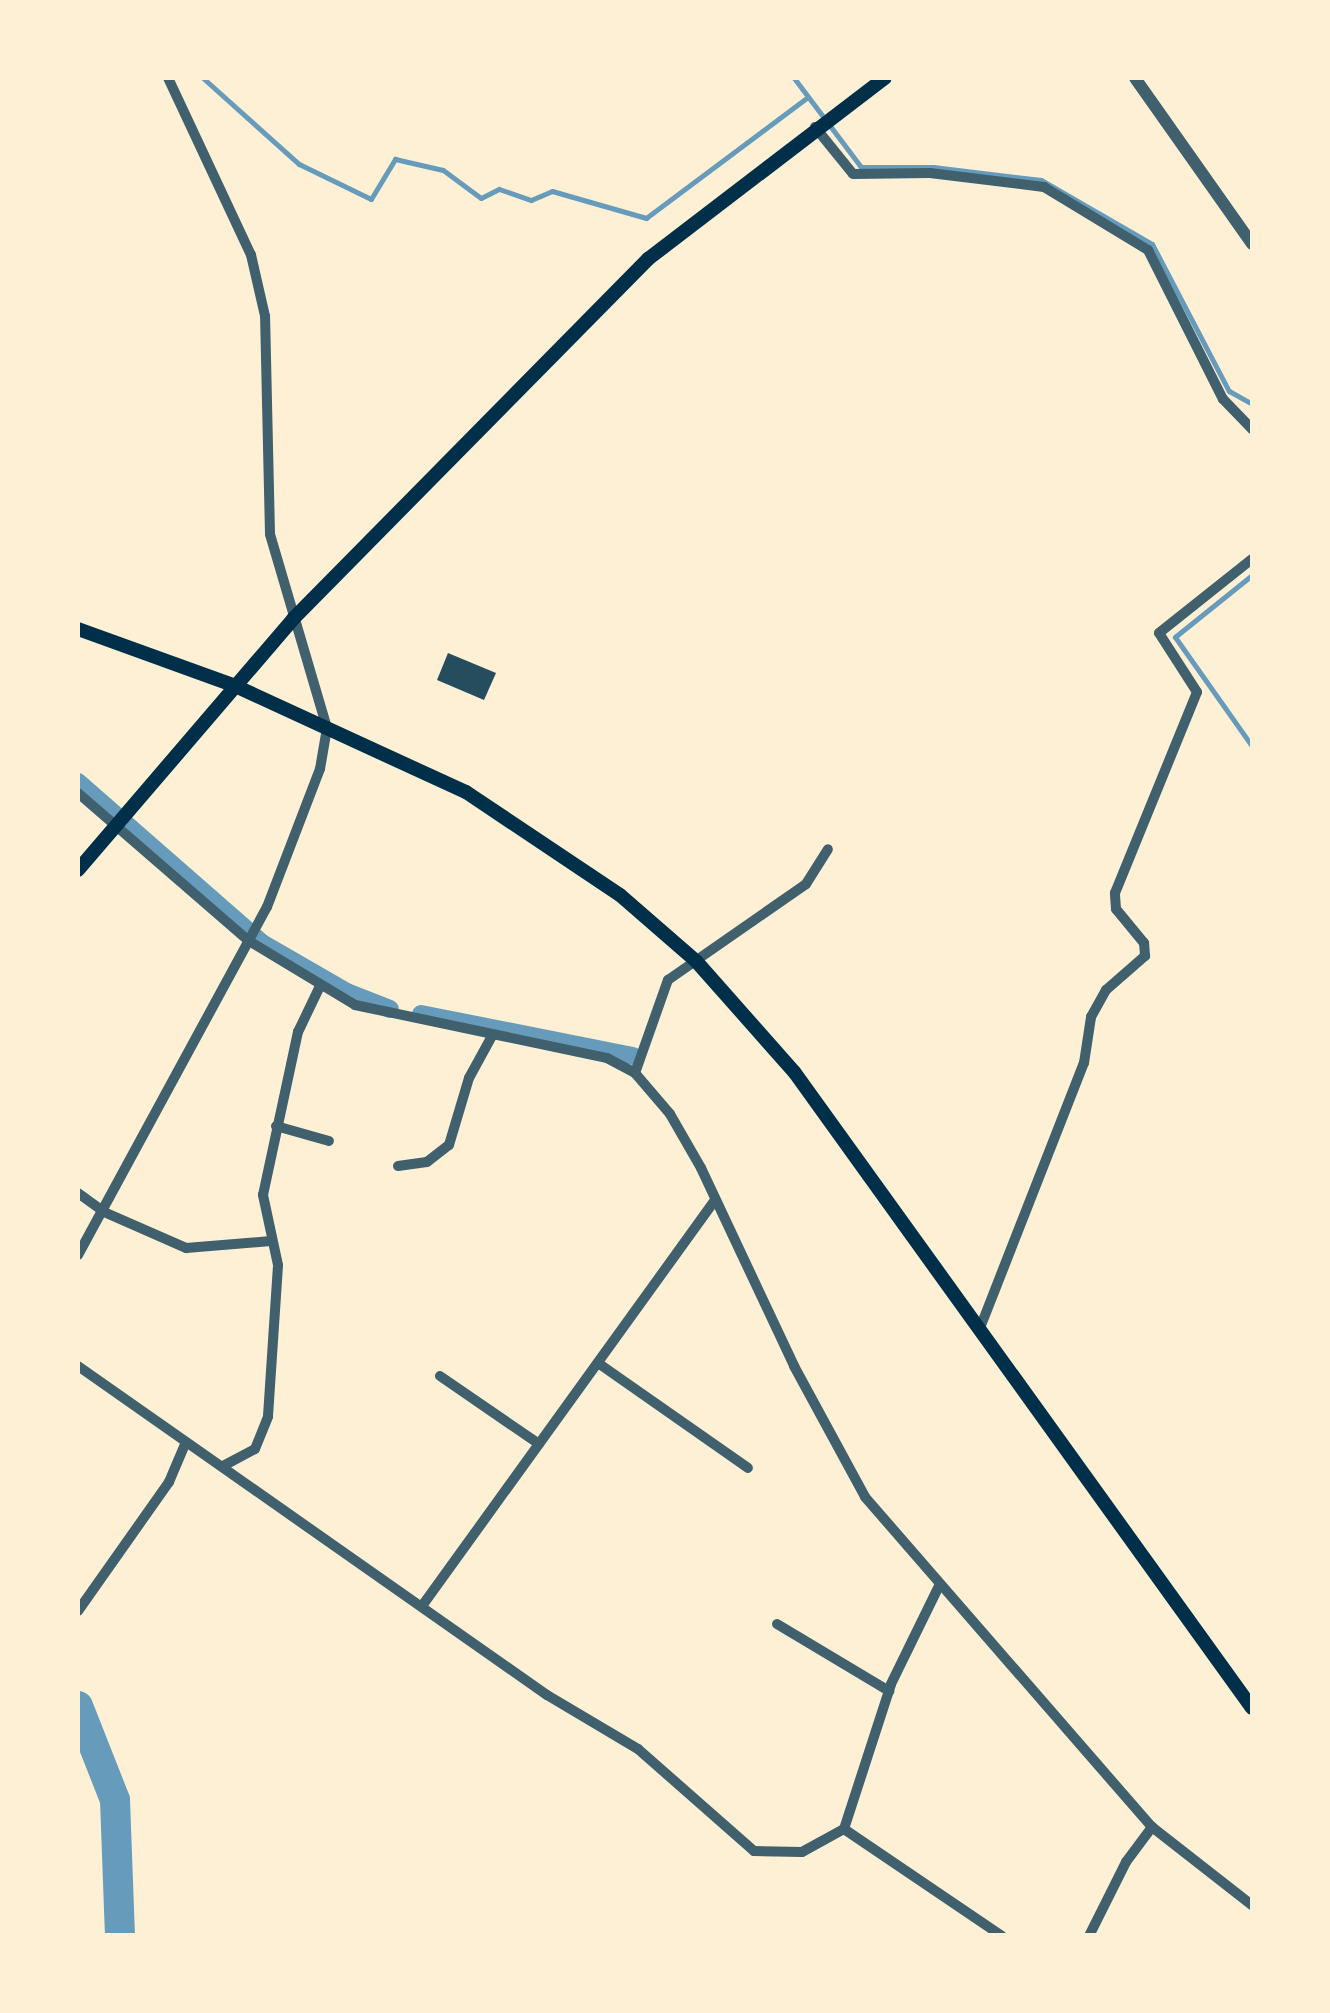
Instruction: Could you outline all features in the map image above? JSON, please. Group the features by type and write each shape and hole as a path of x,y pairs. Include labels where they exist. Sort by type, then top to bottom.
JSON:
{"main road":[{"path":"78,870 293,619 666,241 816,125 886,78"},
{"path":"78,629 233,685 415,765 514,819 620,895 696,961 794,1073 1252,1708"}],"street":[{"path":"78,1255 104,1212 136,1141 249,942 320,770 327,728 270,534 264,316 252,255 168,78"},
{"path":"1135,78 1252,244"},
{"path":"816,125 852,174 930,173 1044,187 1148,250 1224,399 1247,417 1252,429"},
{"path":"980,1328 1084,1063 1091,1018 1106,990 1145,956 1144,943 1116,909 1114,893 1197,692 1158,634 1252,559"},
{"path":"78,793 249,942 320,986 389,1017 608,1058 634,1072 670,1114 841,1460 940,1584 1152,1827 1252,1905"},
{"path":"634,1072 668,980 806,884 828,849"},
{"path":"223,1466 255,1449 268,1416 278,1279 263,1195 298,1032 320,986"},
{"path":"398,1166 427,1162 449,1144 469,1078 492,1036"},
{"path":"276,1126 329,1140"},
{"path":"78,1193 104,1212 186,1248 272,1241"},
{"path":"422,1606 715,1200"},
{"path":"598,1363 748,1468"},
{"path":"78,1366 547,1694 638,1749 739,1844 777,1855 802,1852 844,1828 890,1691 940,1584"},
{"path":"440,1376 539,1444"},
{"path":"78,1611 169,1482 186,1442"},
{"path":"777,1624 890,1691"},
{"path":"1089,1936 1126,1862 1152,1827"},
{"path":"844,1828 1002,1936"}],"building":[{"path":"448,653 496,673 484,700 437,680"}],"waterway":[{"path":"203,78 299,164 371,199 395,159 443,170 481,198 499,189 531,200 552,191 646,218 808,97"},
{"path":"794,78 861,167 933,167 1041,180 1152,244 1229,391 1252,404"},
{"path":"1252,575 1175,637 1252,746"},
{"path":"78,782 262,943 347,992 390,1009"},
{"path":"421,1014 633,1056"},
{"path":"78,1706 115,1800 120,1936"}]}
